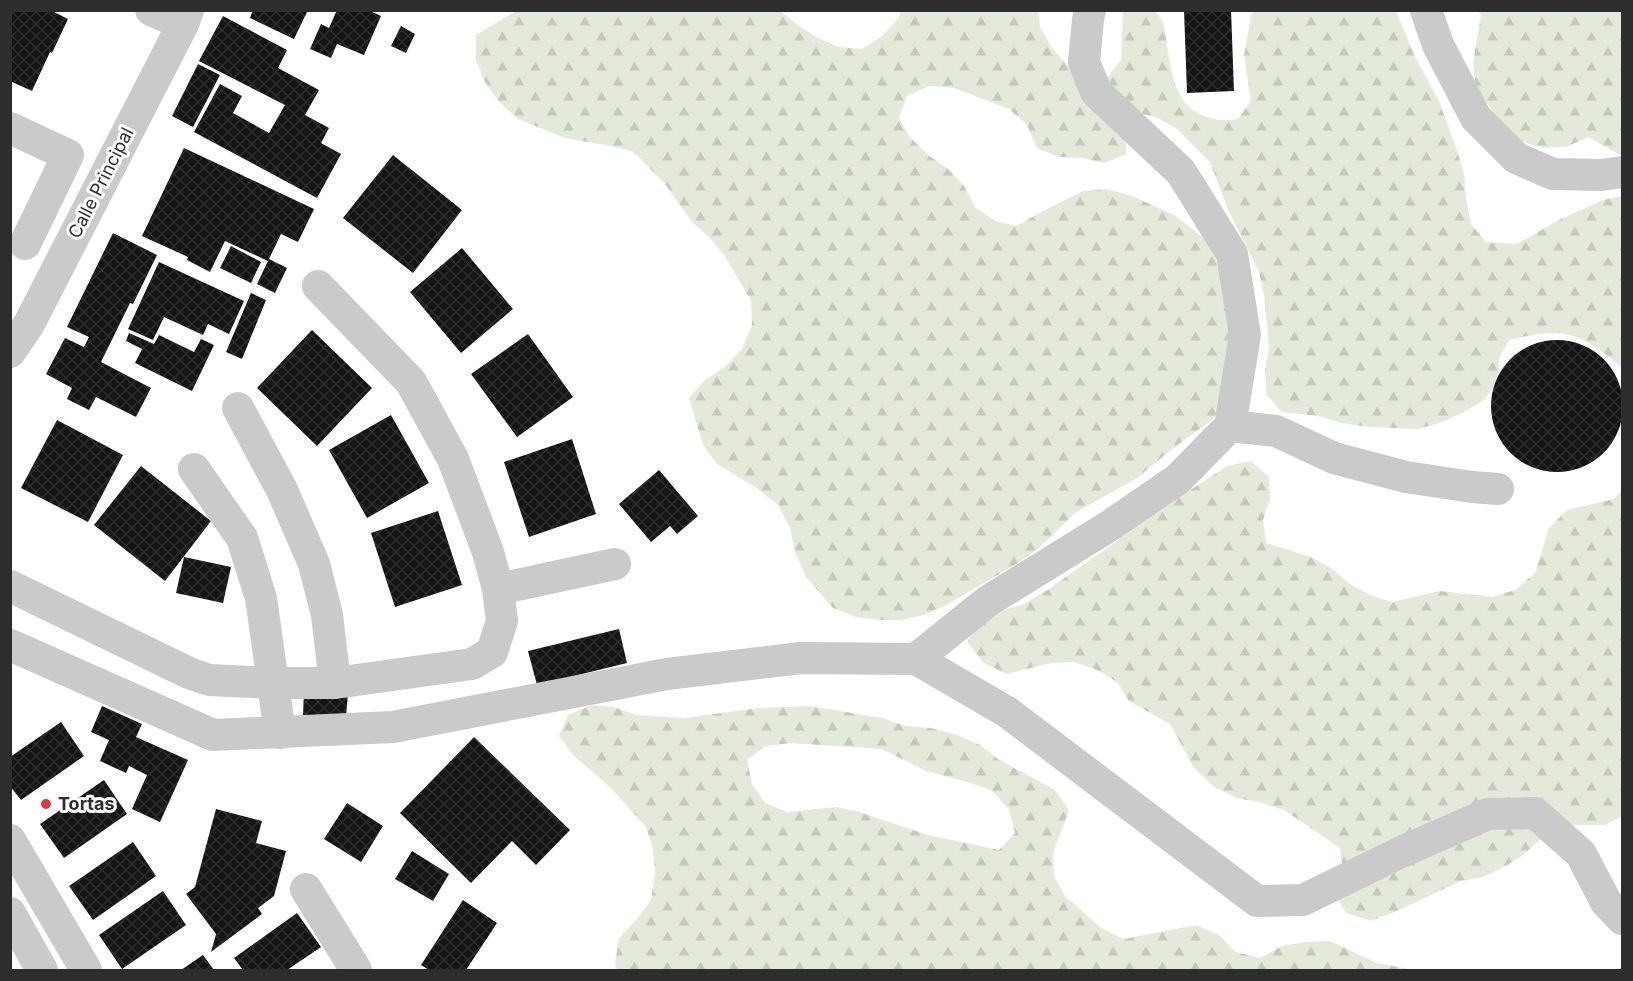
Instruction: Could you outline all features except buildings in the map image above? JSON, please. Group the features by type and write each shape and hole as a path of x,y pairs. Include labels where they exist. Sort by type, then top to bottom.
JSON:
{"street":[{"path":"151,10 186,17"},
{"path":"916,659 988,601 1111,525 1179,478 1230,426 1245,335 1232,254 1181,172 1096,92 1084,62 1090,10"},
{"path":"1426,10 1438,45 1476,118 1516,158 1553,174 1601,175 1623,172"},
{"name":"Calle Principal","path":"10,352 20,321 106,174 186,17"},
{"path":"10,128 106,174"},
{"path":"25,244 68,155"},
{"path":"10,586 189,673 209,680 335,683 472,664 492,652 502,621 498,589 488,552 453,459 411,382 318,286"},
{"path":"238,408 282,490 314,564 327,615 335,683"},
{"path":"1230,426 1276,431 1334,458 1406,477 1498,489"},
{"path":"194,469 242,538 261,598 280,732"},
{"path":"498,589 615,564"},
{"path":"10,645 213,735 393,727 667,675 801,658 916,659 1007,712 1257,901 1303,900 1401,852 1488,814 1535,813 1581,854 1606,902 1623,919"},
{"path":"10,840 86,970"},
{"path":"306,889 356,970"},
{"path":"10,913 42,970"}],"green space":[{"path":"1038,10 1040,27 1052,48 1083,82 1107,78 1121,60 1123,11 1155,11 1164,26 1174,81 1184,101 1201,115 1223,120 1238,119 1251,101 1244,55 1252,11 1396,11 1415,57 1439,101 1457,150 1464,174 1471,224 1486,242 1517,244 1559,220 1603,200 1622,196 1622,368 1579,338 1562,333 1535,335 1509,340 1499,359 1498,381 1484,400 1442,422 1418,429 1369,427 1341,423 1318,416 1282,412 1267,395 1265,371 1269,347 1264,295 1259,272 1227,207 1210,162 1177,129 1156,117 1133,112 1125,132 1126,154 1105,163 1082,158 1059,157 1037,148 1027,125 1009,109 954,88 929,86 907,96 899,118 910,137 928,155 947,168 964,186 976,208 995,221 1017,226 1083,191 1106,189 1130,195 1176,216 1206,240 1225,286 1232,331 1225,401 1212,420 1137,478 1075,513 1039,548 948,604 924,615 901,620 856,617 833,608 806,577 795,552 790,528 778,505 758,489 717,464 703,445 689,398 705,380 725,367 742,349 752,325 751,301 725,256 692,222 665,184 634,152 565,138 518,119 499,102 485,82 476,60 476,35 516,11 780,11 818,38 839,47 862,49 882,36 898,19 901,11"},
{"path":"1478,11 1622,11 1622,156 1588,137 1566,147 1543,148 1520,141 1500,129 1489,106 1476,88 1473,63 1481,15"},
{"path":"1251,461 1269,477 1270,499 1263,520 1266,543 1311,557 1331,568 1350,584 1370,595 1392,602 1440,591 1492,597 1515,590 1535,573 1549,528 1567,510 1614,499 1622,490 1622,816 1605,825 1559,825 1523,855 1504,867 1483,877 1461,881 1371,921 1346,913 1334,893 1343,871 1340,848 1284,810 1236,798 1213,786 1194,768 1170,724 1129,701 1117,682 1095,669 1074,662 1051,663 1007,674 984,663 967,642 979,622 1001,611 1024,604 1046,591 1227,466"},
{"path":"591,705 614,707 636,715 684,718 759,708 810,706 882,718 905,726 931,728 957,735 980,745 998,759 1055,790 1069,810 1053,853 1054,876 1065,896 1101,928 1124,939 1196,925 1219,935 1235,952 1260,958 1282,946 1330,941 1377,963 1415,970 617,970 615,963 619,938 651,900 655,874 653,849 646,827 611,788 573,755 559,736 568,715","holes":["791,743 882,749 926,771 991,790 1009,809 1015,833 999,850 928,835 837,807 787,812 765,803 752,784 747,760 766,746"]}],"place":[{"name":"Tortas","path":"46,804"}]}
